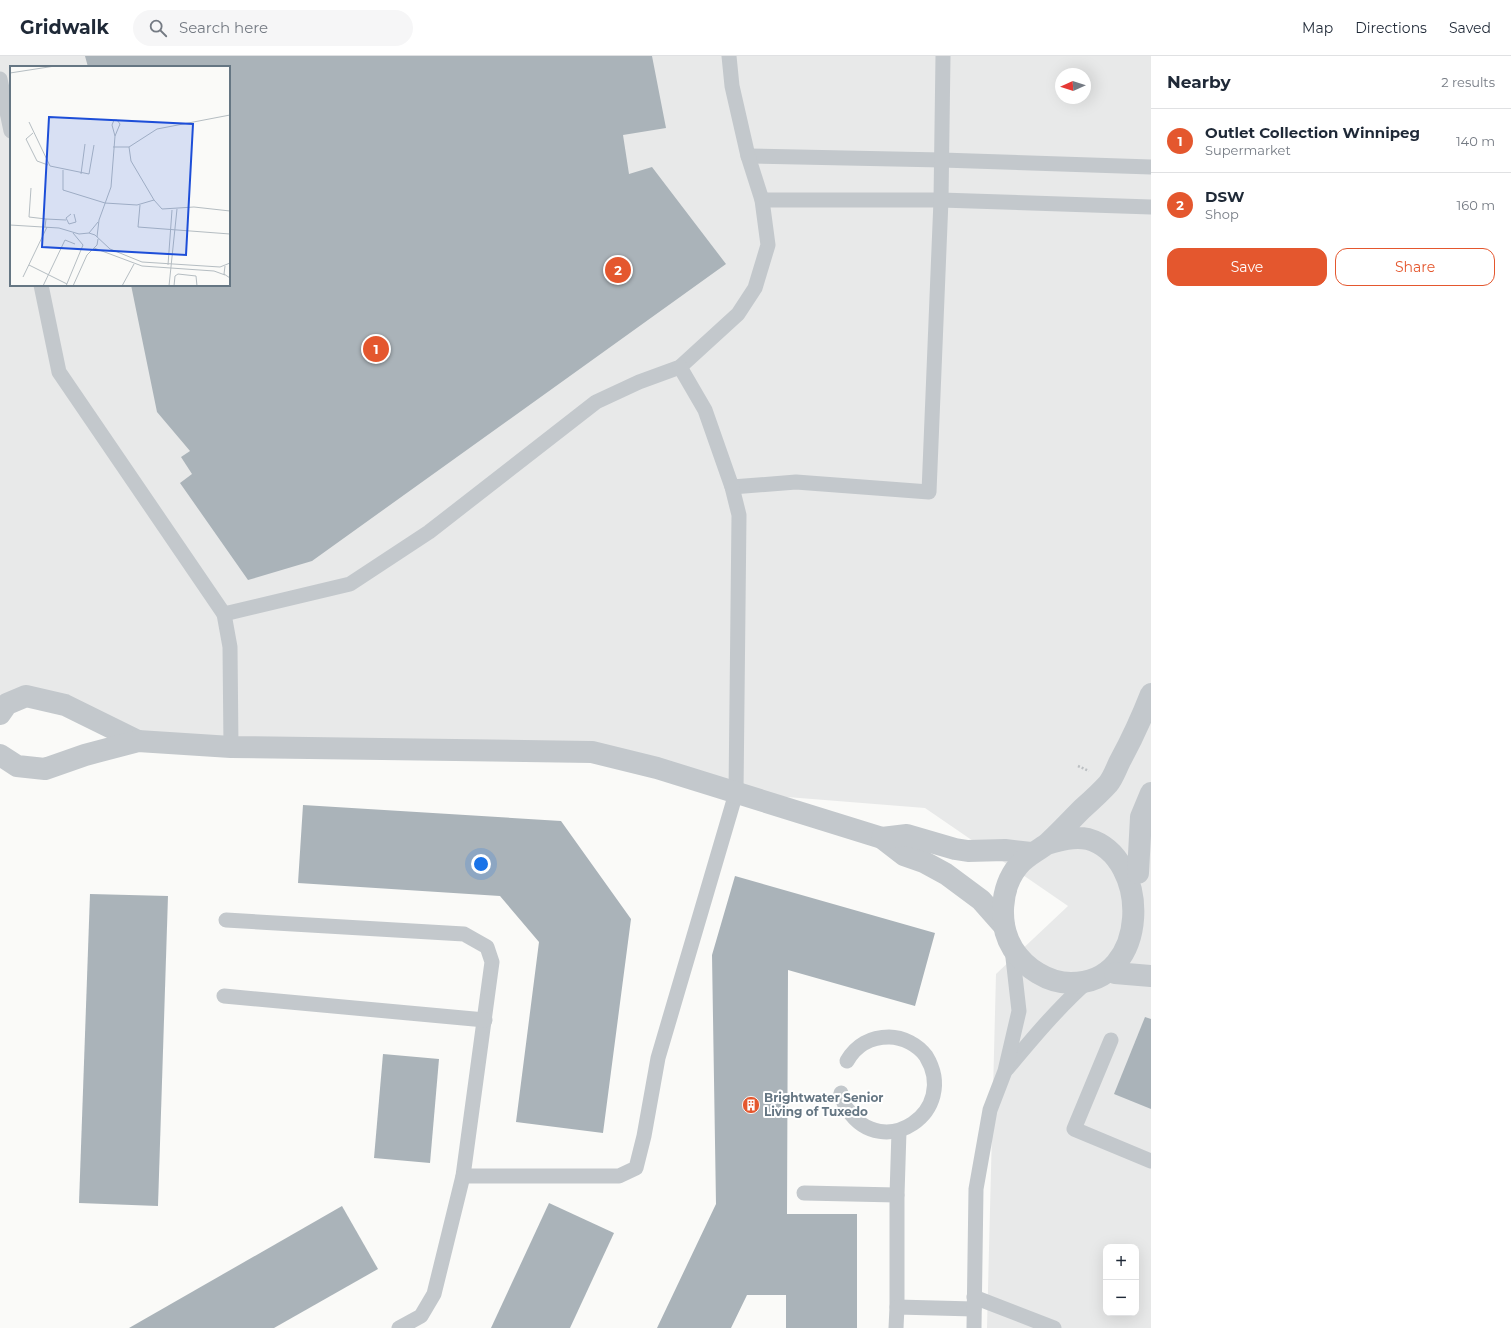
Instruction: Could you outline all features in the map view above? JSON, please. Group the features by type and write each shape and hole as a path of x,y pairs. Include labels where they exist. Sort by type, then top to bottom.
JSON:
{"street":[{"path":"1151,694 1138,728 1109,783 1017,867 1007,886 1003,906 1004,926 1012,948 1026,965 1044,977 1065,983 1086,983 1115,973 1151,976"},
{"path":"0,714 7,704 26,696 65,705 138,741"},
{"path":"0,755 17,766 46,769 85,755 138,741 231,747 592,752 657,768 882,838 904,855 924,862 946,874 981,900 1004,926"},
{"path":"1138,873 1142,817 1151,793"},
{"path":"882,838 907,835 955,849 968,851 1039,848 1067,838 1087,839 1100,843 1123,856 1138,873 1149,900 1148,920 1142,941 1130,959 1115,973"}],"lane":[{"path":"224,614 350,584 429,532 596,402 639,382 680,367 738,314 755,288 768,245 762,200 748,156 732,86 729,56"},
{"path":"732,487 796,482 929,492 941,200 943,56"},
{"path":"0,79 10,126"},
{"path":"748,156 942,160 1151,167"},
{"path":"762,200 941,200 1151,207"},
{"path":"41,286 59,372 224,614 230,647 231,747"},
{"path":"462,1176 619,1176 636,1168 644,1136 658,1058 736,793 738,515 732,487 705,410 680,367"},
{"path":"226,920 464,934 487,947 492,962 462,1176 434,1294 421,1316 399,1328"},
{"path":"974,1328 976,1189 990,1110 1005,1071 1019,1011 1012,948"},
{"path":"1005,1071 1045,1023 1086,983"},
{"path":"224,996 485,1020"},
{"path":"841,1093 847,1109 856,1121 869,1128 884,1132 899,1131 914,1124 926,1113 933,1098 935,1082 933,1071 923,1052 910,1042 900,1039 878,1037 863,1043 851,1053 847,1061"},
{"path":"1111,1040 1074,1129 1151,1162"},
{"path":"896,1328 899,1131"},
{"path":"804,1193 897,1195"},
{"path":"897,1307 974,1303 1054,1328"},
{"path":"422,1328 425,1308"}],"shaded area":[{"path":"0,56 1151,56 1151,1328 987,1328 996,974 1068,906 925,808 736,793 592,752 138,741 26,696 0,714"}],"building":[{"path":"85,56 652,56 666,128 623,135 629,174 652,167 726,264 312,561 248,580 180,483 192,474 181,457 190,451 157,412 131,286 230,286 230,66 88,66"},
{"path":"303,805 561,821 631,919 603,1133 516,1122 539,942 500,896 298,883"},
{"name":"Brightwater Senior Living of Tuxedo","path":"735,876 935,933 915,1006 788,970 787,1214 857,1214 857,1328 786,1328 786,1295 747,1295 731,1328 657,1328 716,1204 712,955"},
{"path":"90,894 168,896 158,1206 79,1203"},
{"path":"1145,1017 1151,1019 1151,1109 1114,1094"},
{"path":"383,1054 439,1059 430,1163 374,1158"},
{"path":"549,1203 614,1233 570,1328 491,1328"},
{"path":"342,1206 378,1269 274,1328 129,1328"}],"place":[{"name":"DSW","path":"618,270"},
{"name":"Outlet Collection Winnipeg","path":"376,349"},
{"name":"Brightwater Senior Living of Tuxedo","path":"751,1105"}]}
